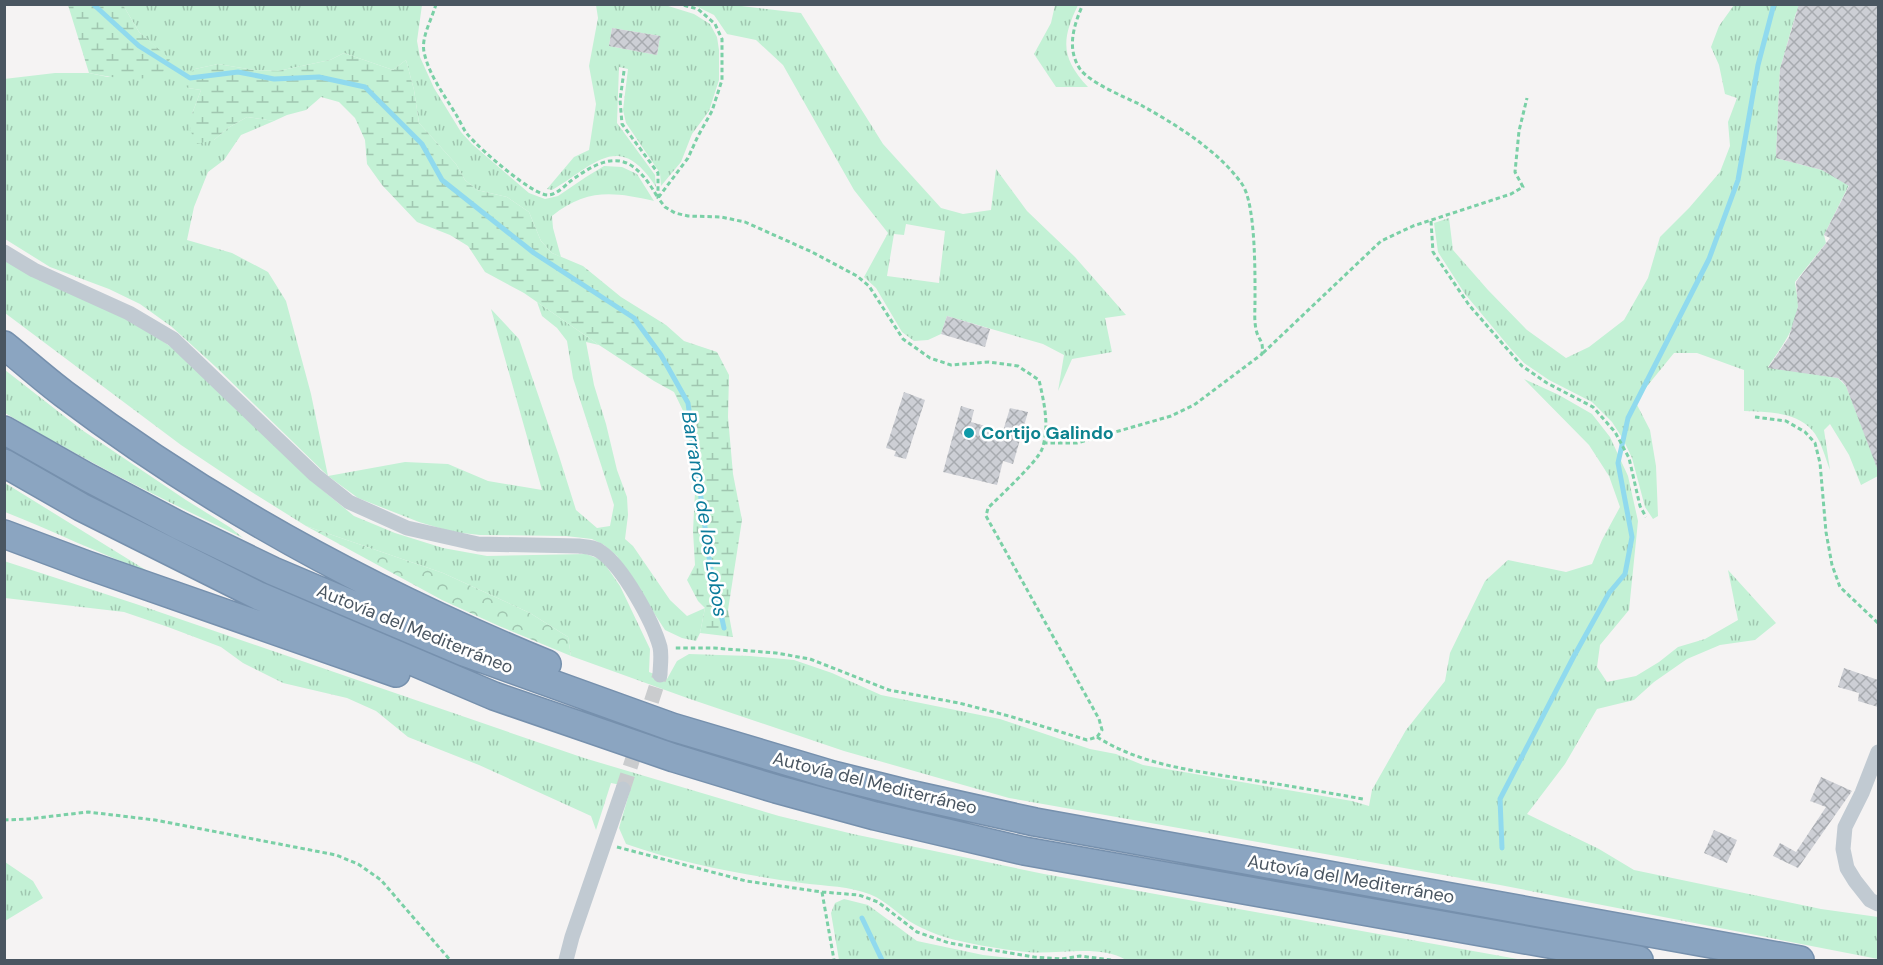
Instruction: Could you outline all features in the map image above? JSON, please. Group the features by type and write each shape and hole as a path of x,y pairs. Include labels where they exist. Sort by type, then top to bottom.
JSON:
{"highway":[{"path":"4,345 63,393 132,443 207,491 326,561 476,634 637,701 672,727"},
{"name":"Autovía del Mediterráneo","path":"4,430 178,525 273,571 464,652 672,727 833,775 1035,822 1800,960"},
{"name":"Autovía del Mediterráneo","path":"4,463 81,507 259,596 494,696 674,758 875,816 1013,848 1639,960"},
{"path":"4,534 424,682 494,696"}],"street":[{"path":"4,252 34,270 129,313 173,339 315,475 349,502 406,528 441,537 478,544 579,546 594,548 604,554 629,583 648,618 661,650 660,675"},
{"path":"1878,752 1862,793 1845,827 1844,849 1847,868 1855,881 1870,900 1878,904"},
{"path":"566,960 622,789"}],"path":[{"path":"436,4 427,29 424,50 433,78 468,135 519,180 537,192 548,195 601,163 614,160 628,163 639,170 665,207 675,213 688,216 721,217 745,222 812,252 857,276 869,286 903,339 930,358 951,365 989,362 1018,366 1039,380 1045,408 1042,451 988,508 987,516 1099,718 1102,730 1097,737 1087,740 959,703 889,690 810,658 714,648 661,650"},
{"path":"658,198 688,158 712,111 722,81 722,39 715,24 698,9 679,4"},
{"path":"1083,4 1076,21 1071,45 1081,70 1096,82 1182,129 1220,159 1244,186 1250,209 1256,330 1263,344 1262,354"},
{"path":"624,71 620,100 622,124 658,173 658,198"},
{"path":"1043,444 1077,443 1171,416 1194,405 1262,354 1381,241 1413,226 1511,195 1523,187 1515,172 1519,131 1527,98"},
{"path":"1431,221 1434,252 1469,305 1522,366 1547,383 1593,408 1615,432 1629,458 1640,506 1646,517"},
{"path":"1755,417 1786,421 1805,432 1815,443 1820,463 1826,532 1836,576 1840,587 1878,623"},
{"path":"1097,737 1110,746 1141,758 1197,771 1363,799"},
{"path":"4,820 88,812 155,820 336,855 358,864 381,880 450,960"},
{"path":"604,844 746,880 822,892 859,895 878,902 917,932 949,943 1034,957 1062,959 1080,956 1111,960"},
{"path":"822,892 834,960"}],"green space":[{"path":"68,5 123,5 139,32 170,59 161,76 125,78 89,73"},
{"path":"123,5 422,5 417,41 420,57 434,88 461,132 529,193 545,199 558,196 604,166 622,167 637,174 654,201 613,194 589,197 565,207 552,216 561,257 552,253 541,241 529,212 507,197 477,190 465,180 456,164 419,123 406,60 393,70 344,53 330,60 278,71 218,64 195,69 188,88 201,90 192,114 214,140 228,128 247,117 274,121 241,135 224,160 208,172 194,207 187,240 232,253 268,272 286,301 311,394 328,476 172,327 140,304 109,289 50,267 5,239 4,79 55,73 89,73 108,77 169,59 139,32"},
{"path":"596,5 665,5 694,14 710,24 717,37 719,80 709,111 692,134 681,162 661,186 660,173 626,123 623,110 628,69 619,67 617,123 655,175 656,187 643,169 630,160 618,156 594,163 552,190 547,189 574,157 589,150 596,104 589,66 598,18","holes":["612,28 660,36 657,55 609,46"]},
{"path":"694,5 733,5 801,13 883,144 941,208 963,214 991,210 996,169 1027,211 1075,257 1126,315 1105,318 1112,352 1072,359 1058,391 1064,355 1043,344 947,316 941,334 928,340 914,341 902,332 876,288 864,277 888,233 854,190 783,65 756,40 727,34 714,15","holes":["906,224 945,231 939,283 887,276 894,234 904,235"]},
{"path":"1055,5 1078,5 1072,17 1066,48 1073,67 1088,87 1056,87 1034,54 1051,23"},
{"path":"1734,5 1795,5 1800,7 1796,13 1780,69 1776,158 1822,170 1849,185 1824,235 1826,243 1795,282 1797,314 1787,338 1768,367 1838,378 1846,386 1878,466 1878,476 1861,485 1849,455 1830,424 1824,430 1830,470 1818,439 1805,424 1780,414 1744,411 1744,370 1697,353 1674,353 1635,401 1650,430 1656,466 1658,516 1653,519 1645,507 1632,458 1612,422 1592,402 1549,380 1524,363 1511,349 1465,294 1438,252 1434,223 1449,218 1453,250 1527,330 1566,358 1589,347 1624,320 1648,278 1660,237 1720,172 1730,146 1728,122 1737,98 1725,94 1719,65 1711,47 1719,26"},
{"path":"344,53 393,70 406,60 419,123 456,164 465,180 477,190 507,197 529,212 541,241 552,253 583,266 621,297 666,325 684,341 717,352 729,375 728,417 733,474 742,520 728,610 733,637 700,633 705,608 698,601 687,580 695,565 693,531 695,492 686,417 674,392 599,345 524,293 485,272 468,246 450,235 417,222 382,185 367,164 365,140 355,118 339,102 321,97 306,110 274,121 247,117 228,128 214,140 197,144 190,130 192,114 201,90 188,88 180,81 195,69 218,64 278,71 330,60"},
{"path":"4,259 117,314 181,354 320,488 354,516 395,533 443,548 487,556 586,554 602,560 620,586 650,649 649,672 667,679 677,661 689,654 794,660 832,673 881,695 1000,719 1090,749 1116,754 1143,765 1352,801 1369,806 1372,790 1406,730 1445,681 1450,653 1485,581 1508,560 1566,572 1592,564 1620,507 1609,476 1589,445 1524,379 1592,414 1610,437 1628,476 1638,521 1629,610 1600,645 1597,667 1607,682 1636,676 1678,647 1705,639 1738,620 1728,570 1776,623 1755,640 1720,645 1687,659 1654,682 1634,700 1597,709 1565,764 1527,814 1599,849 1634,870 1821,909 1878,917 1878,959 1500,885 1009,798 844,751 571,656 568,637 530,613 443,573 306,526 181,445 5,313"},
{"path":"537,302 599,345 586,342 594,385 617,470 627,497 628,515 625,539 633,546 670,600 687,616 705,608 700,633 696,641 682,638 665,630 617,556 592,539 453,532 419,522 358,498 328,476 405,462 448,464 488,481 542,490 491,309 519,339 576,510 597,528 610,526 614,505 573,378 567,341 557,328 542,316"},
{"path":"5,370 82,430 243,538 122,478 5,413"},
{"path":"5,483 149,572 5,512"},
{"path":"306,526 443,573 530,613 568,637 571,656 442,600"},
{"path":"4,561 584,758 779,816 1044,874 1523,960 1126,960 1104,952 1027,952 953,939 916,925 870,894 846,888 731,871 667,857 626,844 619,828 631,787 611,783 596,830 591,816 479,765 408,737 376,711 347,698 283,683 243,663 221,647 124,612 5,598"},
{"path":"5,862 33,881 43,898 5,921"},
{"path":"844,899 868,905 917,941 983,955 1026,960 839,960 831,913 835,903"}],"building":[{"path":"1799,4 1878,4 1877,468 1846,386 1842,381 1838,378 1768,368 1789,337 1798,307 1796,282 1830,238 1824,235 1849,186 1822,170 1776,158 1780,69"},
{"path":"612,28 660,36 657,55 609,46"},
{"path":"947,316 990,329 985,347 941,334"},
{"path":"904,392 925,400 906,459 894,456 896,451 886,448"},
{"path":"961,406 974,410 971,422 1003,431 1010,408 1028,412 1013,464 1003,461 997,485 943,472"},
{"path":"1844,668 1878,680 1878,707 1858,701 1859,693 1838,687"},
{"path":"1821,777 1852,791 1798,868 1773,856 1780,843 1796,852 1826,807 1810,801"},
{"path":"1714,830 1737,840 1727,863 1704,853"}],"waterway":[{"name":"Barranco de los Lobos","path":"93,4 139,46 190,78 238,72 274,79 319,77 365,87 422,144 442,180 534,253 634,318 661,355 688,403 710,564 724,628"},
{"path":"1502,848 1500,799 1574,656 1609,593 1625,574 1632,537 1618,463 1628,418 1709,259 1738,180 1758,65 1774,4"},
{"name":"Barranco de los Lobos","path":"862,918 882,960"}],"tunnel":[{"path":"623,789 660,675"}],"place":[{"name":"Cortijo Galindo","path":"969,433"}]}
